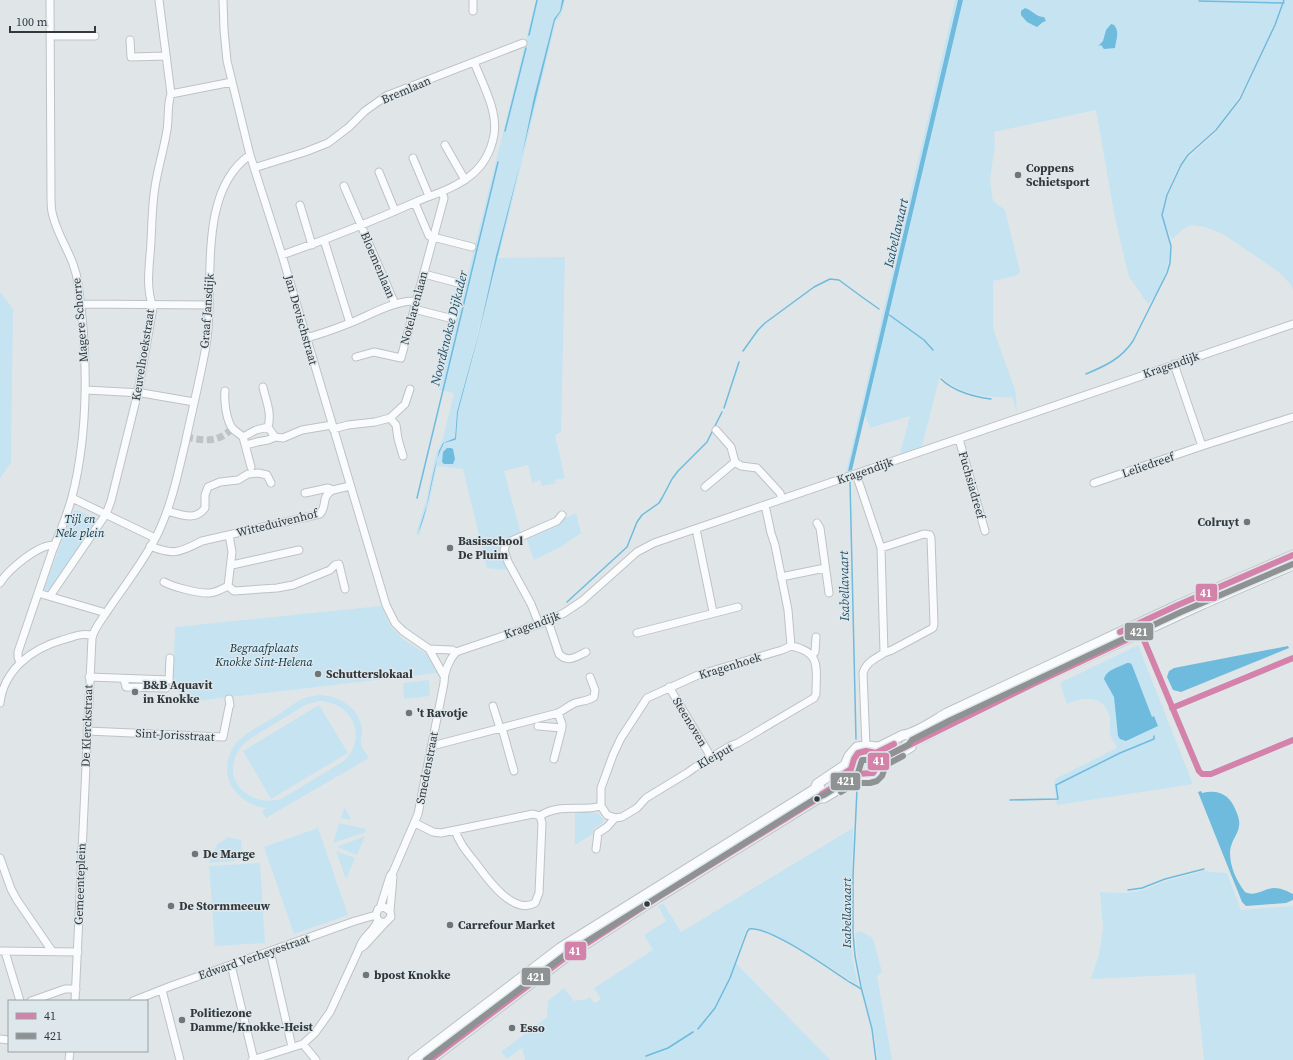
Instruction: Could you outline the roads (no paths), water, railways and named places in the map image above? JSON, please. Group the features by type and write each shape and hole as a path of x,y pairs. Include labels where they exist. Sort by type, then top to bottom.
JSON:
{"main road":[{"path":"815,789 817,784 845,765 854,749 860,746 879,747 1178,605 1293,555"},
{"path":"854,774 852,762 857,753 861,751 868,751 878,756 908,744 912,744 1005,696 1293,565"},
{"path":"878,756 904,738 907,734"},
{"path":"854,774 868,780 876,778 882,771 886,761 911,747 912,744"},
{"path":"413,1060 560,948 815,789 854,774 858,773 868,775 873,773 878,766 878,756"},
{"path":"430,1060 566,957 657,898 820,798 824,798 854,774"}],"street":[{"name":"Magere Schorre","path":"20,663 18,652 72,498 84,427 86,390 76,270 70,254 57,230 52,215 50,0"},
{"name":"Keuvelhoekstraat","path":"50,596 106,514 111,501 138,392 153,308 151,304 148,267 152,209 172,94 159,0"},
{"path":"223,0 225,47 250,155"},
{"path":"473,0 473,11"},
{"path":"51,36 95,36"},
{"path":"130,40 131,57 166,56"},
{"name":"Bremlaan","path":"254,168 328,143 349,127 365,111 386,96 523,43"},
{"path":"282,255 362,226 442,192 465,180 478,169 484,162 492,145 494,122 492,110 474,62"},
{"path":"172,94 232,82"},
{"path":"445,145 465,180"},
{"name":"Jan Devischstraat","path":"250,155 282,255 386,605 395,623 408,636 429,649 444,676"},
{"name":"Graaf Jansdijk","path":"92,635 155,538 167,511 177,479 206,342 210,259 214,225 220,197 234,171 250,155"},
{"path":"413,158 430,196"},
{"path":"379,172 395,211"},
{"name":"Bloemenlaan","path":"344,186 395,304"},
{"name":"Notelarenlaan","path":"356,357 374,352 401,358 444,198 442,192"},
{"path":"415,203 429,236 472,247"},
{"path":"300,204 312,245"},
{"path":"324,240 350,323"},
{"path":"424,274 462,284"},
{"name":"Bloemenlaan","path":"306,338 335,329 406,300 416,300"},
{"path":"80,304 208,305"},
{"path":"414,309 452,319"},
{"name":"Kragendijk","path":"429,649 452,650 456,652 548,621 574,607 637,552 654,543 1293,324"},
{"path":"1174,364 1202,446"},
{"path":"263,387 270,417 268,427 275,437"},
{"path":"246,445 275,437 283,438 302,430 375,422 390,418 405,404 410,389"},
{"path":"86,390 138,392 194,402"},
{"path":"225,391 224,400 230,424 232,428 243,437 246,445 251,467 248,474"},
{"name":"Leliedreef","path":"1094,484 1202,446 1293,417"},
{"path":"390,418 396,425 403,456"},
{"path":"243,437 256,430 268,427"},
{"path":"716,430 731,447 735,462 741,466 757,468 780,493 782,499"},
{"name":"Fuchsiadreef","path":"959,439 985,531"},
{"path":"705,487 735,462"},
{"path":"251,467 256,469 258,473"},
{"path":"167,511 189,517 197,516 205,508 205,495 208,487 220,482 238,480 248,474 258,473 267,475 271,483"},
{"path":"856,474 881,548 884,653"},
{"path":"305,493 328,488 333,490 350,486"},
{"name":"Witteduivenhof","path":"150,546 162,551 175,553 202,541 320,514 324,509 326,495 333,490"},
{"path":"72,498 155,538"},
{"path":"765,505 781,577 788,615 791,646 798,647 812,655"},
{"path":"539,624 532,604 508,562 504,550 509,542 556,521 562,515"},
{"path":"817,523 820,528 829,593"},
{"path":"696,529 713,612"},
{"path":"866,746 863,672 865,667 869,662 884,653 933,628 934,624 930,535 924,534 881,548"},
{"name":"Witteduivenhof","path":"228,586 232,565 232,552 229,535"},
{"path":"0,584 9,571 34,553 46,546 55,545"},
{"path":"232,565 299,550"},
{"path":"164,582 176,587 206,593 214,592 228,586 234,591 278,588 330,570 335,565 339,564 345,590"},
{"path":"781,577 825,568"},
{"path":"38,593 106,613"},
{"path":"637,633 713,612 738,607"},
{"path":"548,621 559,654 562,657 567,660 572,659 586,652"},
{"path":"0,703 6,681 20,663 52,643 82,634 92,635"},
{"name":"De Klerckstraat","path":"83,816 92,635"},
{"name":"Kleiput","path":"596,849 598,833 614,818 622,817 637,808 646,798 711,757 738,743 814,698 816,694 816,665 812,655 815,652 816,637"},
{"name":"Kragenhoek","path":"601,806 601,788 613,754 621,738 646,698 698,675 791,646"},
{"name":"Smedenstraat","path":"380,908 390,876 415,823 432,746 444,676 450,661 456,652"},
{"path":"89,677 169,680 170,658"},
{"path":"432,746 558,713 564,708 575,703 594,697 595,690 590,677"},
{"path":"124,679 126,687 166,688"},
{"name":"Steenoven","path":"669,687 711,757"},
{"name":"Sint-Jorisstraat","path":"87,731 223,737 230,699"},
{"path":"493,706 514,771"},
{"path":"554,759 562,728 558,713"},
{"path":"538,726 562,728"},
{"path":"415,823 437,833 533,814 540,816 546,812 575,807 601,806 607,815 614,818"},
{"name":"Gemeenteplein","path":"75,1000 83,816"},
{"path":"455,830 459,841 496,890 519,905 527,906 535,902 539,893 542,823 540,816"},
{"path":"0,858 11,889 17,900 52,952"},
{"name":"Smedenstraat","path":"390,911 393,872"},
{"path":"231,965 253,1060 303,1044 315,1033 330,1012 363,939 374,929 377,911 380,908 387,908 390,911 391,917 368,942 359,949"},
{"path":"377,918 382,922 386,922"},
{"name":"Edward Verheyestraat","path":"135,1000 358,920 377,918"},
{"path":"3,951 78,952"},
{"path":"3,951 6,955 20,1000"},
{"path":"270,951 292,1047"},
{"path":"34,1000 65,989 76,989"},
{"path":"162,990 180,1060"},
{"path":"303,1044 316,1060"}],"water":[{"path":"562,0 564,0 561,11 555,20 522,155 534,97 554,19 560,11"},
{"path":"958,0 963,0 852,470 848,471"},
{"path":"1025,8 1039,16 1044,17 1046,21 1037,27 1027,22 1021,15 1021,11"},
{"path":"1111,24 1114,25 1117,30 1115,48 1104,49 1101,45 1098,46 1103,41 1106,30"},
{"path":"520,164 479,333 458,412 456,439 444,443 437,460 443,443 455,438 457,412 479,332 496,256"},
{"path":"447,448 453,449 455,459 453,464 444,464 442,462 443,452"},
{"path":"437,460 428,501 427,505 433,476"},
{"path":"1288,646 1289,648 1181,692 1173,690 1167,677 1169,671 1174,668"},
{"path":"1127,663 1132,665 1152,717 1154,716 1158,726 1126,741 1120,739 1118,736 1114,697 1104,679 1107,673"},
{"path":"1201,791 1202,793 1214,792 1223,794 1234,805 1239,820 1239,826 1231,848 1230,858 1234,873 1245,892 1252,894 1274,888 1293,894 1293,900 1286,903 1246,906 1242,902 1198,792"}],"waterway":[{"name":"Noordknokse Dijkader","path":"529,35 537,0"},
{"path":"1086,374 1106,365 1118,357 1133,341 1167,273 1170,263 1171,246 1162,215 1167,195 1181,165 1188,155 1216,130 1240,99 1275,25 1284,0"},
{"path":"1199,1 1284,3"},
{"name":"Noordknokse Dijkader","path":"505,131 526,48"},
{"name":"Noordknokse Dijkader","path":"417,498 498,162"},
{"path":"743,351 765,323 814,287 830,279 839,280 879,309"},
{"path":"888,314 924,340 933,350"},
{"path":"724,408 739,362"},
{"path":"941,379 951,387 964,393 991,399"},
{"path":"567,602 627,547 637,522 642,515 659,503 678,471 707,442 722,412"},
{"name":"Isabellavaart","path":"850,481 856,739"},
{"path":"1010,800 1058,799 1056,785 1120,753 1154,739 1154,736"},
{"name":"Isabellavaart","path":"857,789 853,876 853,933 855,956 872,1029 876,1060"},
{"path":"1128,890 1142,888 1165,879 1204,869"},
{"path":"698,1029 715,1008 730,978 749,929 770,934 798,948 861,989"},
{"path":"646,1056 668,1048 693,1032"}],"tunnel":[{"path":"186,437 211,440 222,436 232,428"}],"place":[{"name":"Coppens Schietsport","path":"1018,175"},
{"name":"Colruyt","path":"1247,522"},
{"name":"Basisschool De Pluim","path":"450,548"},
{"name":"Schutterslokaal","path":"318,674"},
{"name":"B&B Aquavit in Knokke","path":"135,692"},
{"name":"'t Ravotje","path":"409,713"},
{"name":"De Marge","path":"195,854"},
{"name":"De Stormmeeuw","path":"171,906"},
{"name":"Carrefour Market","path":"450,925"},
{"name":"bpost Knokke","path":"366,975"},
{"name":"Politiezone Damme/Knokke-Heist","path":"182,1020"},
{"name":"Esso","path":"512,1028"}],"park label":[{"name":"Tijl en Nele plein","path":"80,526"},
{"name":"Begraafplaats Knokke Sint-Helena","path":"264,655"}]}
